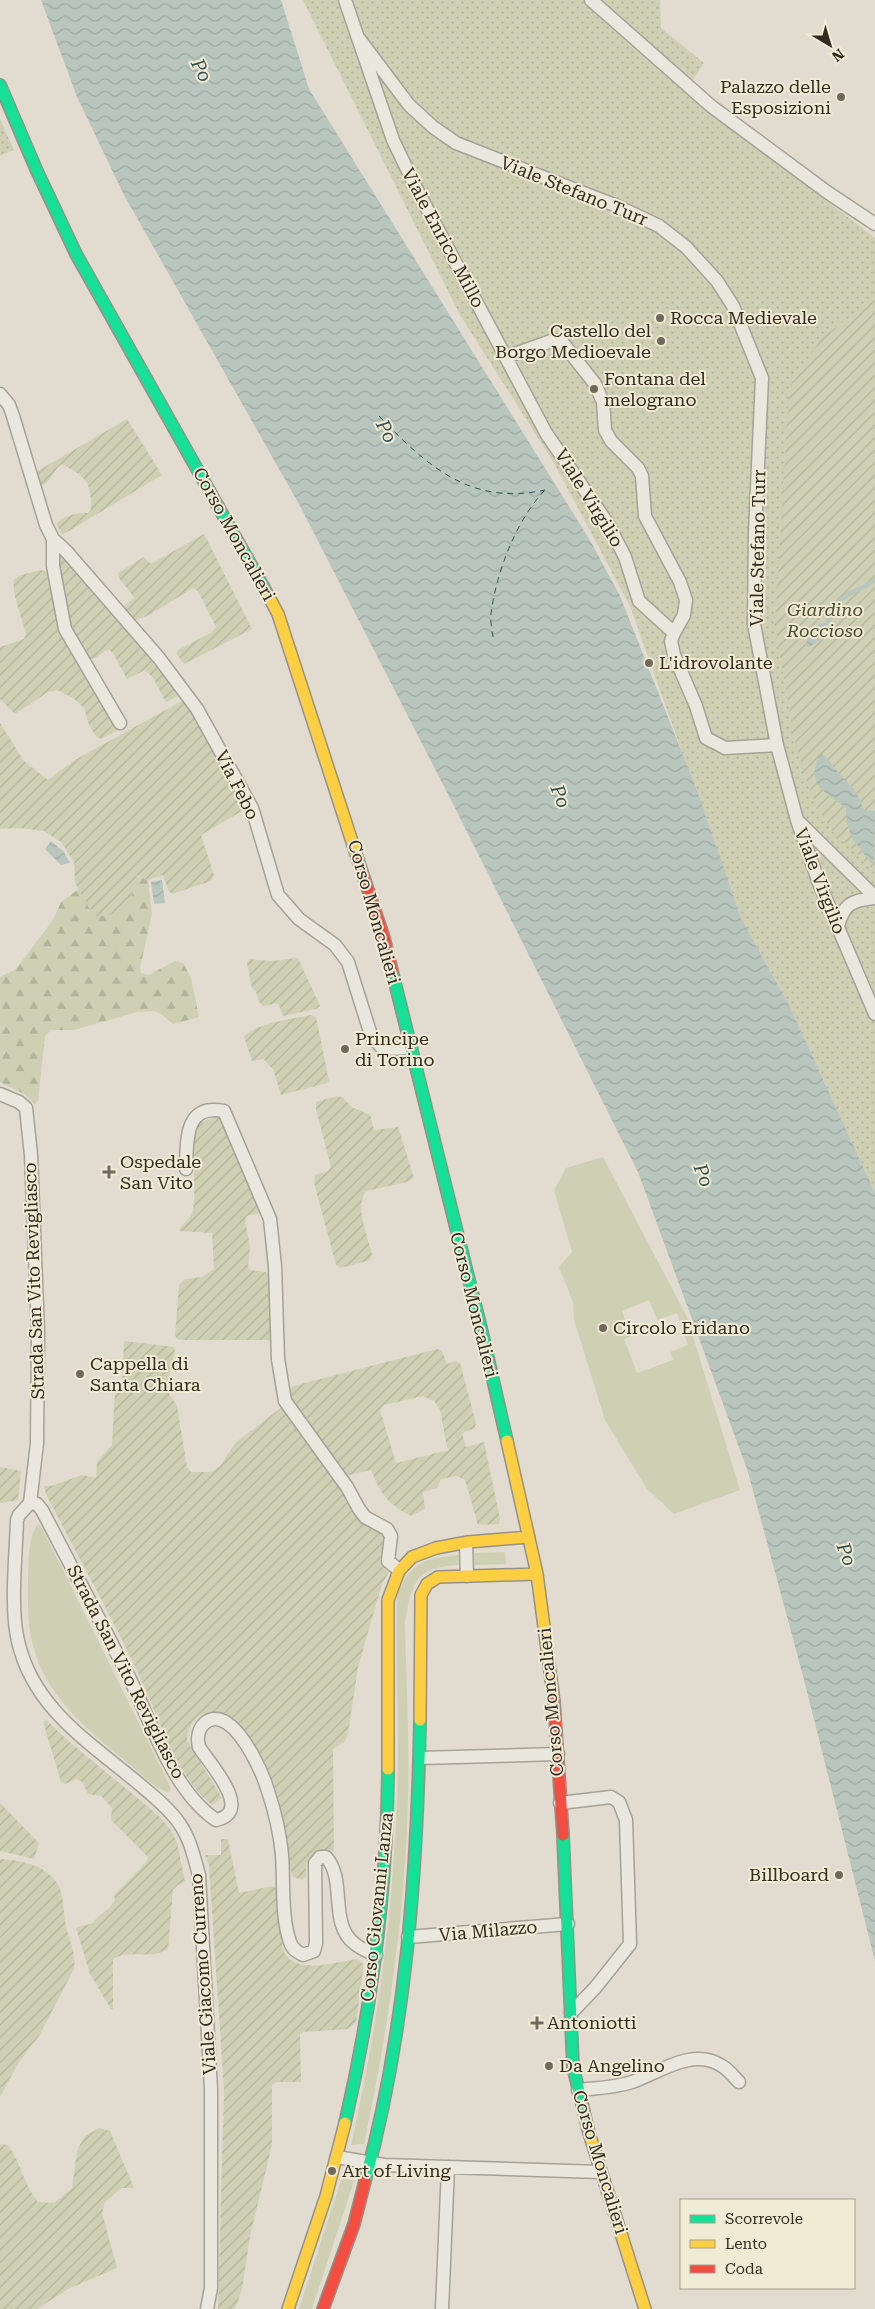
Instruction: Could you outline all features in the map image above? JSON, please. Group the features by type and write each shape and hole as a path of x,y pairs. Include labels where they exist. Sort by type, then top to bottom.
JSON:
{"main road":[{"name":"Corso Moncalieri","path":"0,85 36,169 76,254 278,614 384,938 482,1332 537,1574 554,1697 568,1924 573,2067 600,2172 644,2309"},
{"name":"Corso Giovanni Lanza","path":"288,2309 319,2221 337,2158 360,2052 376,1956 390,1751 388,1600 391,1585 399,1570 412,1558 429,1549 529,1537"},
{"name":"Corso Giovanni Lanza","path":"323,2309 332,2287 371,2163 391,2065 408,1937 420,1758 421,1596 427,1584 438,1577 537,1574"}],"street":[{"name":"Viale Stefano Turr","path":"344,0 356,36 409,106 433,127 456,143 617,206 660,226 686,247 717,281 733,306 762,378 755,532 754,624 770,709"},
{"path":"591,0 711,106 827,192 875,224"},
{"name":"Viale Enrico Millo","path":"356,36 397,149 546,433"},
{"path":"506,357 554,340 562,342 595,384 603,402 605,430 611,442 638,468 642,476 646,516 680,582 686,600 684,615 671,641 674,654 696,706 706,738 724,748 777,745"},
{"name":"Via Febo","path":"0,394 11,410 38,503 53,539 53,566 65,629 120,723"},
{"name":"Viale Virgilio","path":"546,433 608,524 625,556 639,601 674,633"},
{"name":"Via Febo","path":"53,539 66,551 159,658 197,709 252,808 278,895 299,919 335,945 348,962 371,1035 383,1048 411,1048"},
{"name":"Viale Virgilio","path":"770,709 777,745 797,820 819,884 875,1014"},
{"path":"797,820 875,898"},
{"path":"838,927 841,914 849,905 860,900 875,898"},
{"name":"Strada San Vito Revigliasco","path":"0,1094 20,1102 26,1108 30,1155 37,1303 38,1386 37,1443 30,1503 37,1504 42,1510 126,1671 166,1754 191,1795 216,1820 223,1819 232,1806 232,1795 199,1747 196,1738 199,1728 208,1722 218,1720 226,1722 237,1734 262,1771 279,1833 287,1928 292,1947 303,1955 314,1951 316,1943 315,1863 320,1857 326,1857 334,1870 341,1923 345,1933 354,1944 376,1956"},
{"path":"186,1169 189,1126 193,1120 212,1109 224,1111 267,1206 270,1219 275,1266 278,1359 285,1401 337,1473 365,1517 388,1529 391,1536 388,1561 399,1570"},
{"name":"Viale Giacomo Curreno","path":"30,1503 17,1520 15,1606 18,1640 28,1671 48,1705 68,1725 162,1803 179,1823 192,1848 199,1875 211,2089 211,2288 207,2309"},
{"path":"466,1544 467,1576"},
{"path":"420,1758 558,1754"},
{"path":"560,1803 611,1797 619,1802 626,1820 630,1944 595,1988 571,2012"},
{"name":"Via Milazzo","path":"408,1937 568,1924"},
{"path":"578,2090 612,2087 630,2083 693,2058 707,2059 723,2066 739,2082"},
{"path":"337,2158 371,2163 600,2172"},
{"path":"442,2309 448,2167"}],"green space":[{"path":"303,0 660,0 661,28 704,63 685,92 875,238 875,1193 791,1009 741,918 630,606 555,465 460,315"},
{"path":"0,119 14,150 0,156"},
{"name":"Giardino Roccioso","path":"875,300 875,872 835,834 818,810 805,777 794,737 775,625 789,388 822,337"},
{"path":"127,419 162,475 62,535 56,524 59,521 71,515 88,513 90,510 89,487 79,474 62,464 43,485 39,484 36,472"},
{"path":"204,534 252,629 184,664 176,653 178,650 212,632 216,627 198,591 193,588 149,615 134,621 124,609 124,606 134,598 119,578 118,573 144,557 151,564"},
{"path":"60,553 64,555 180,695 166,702 153,678 145,670 127,679 113,653 108,649 95,658 89,659 70,625 58,557"},
{"path":"41,570 46,571 58,623 118,728 118,730 101,739 96,736 89,725 84,708 73,698 57,690 48,692 15,714 0,699 0,647 24,639 26,634 15,597 13,581 18,576"},
{"path":"182,701 185,702 238,793 243,806 242,811 201,835 214,875 211,881 172,894 168,890 163,875 148,880 137,875 126,907 115,914 94,916 75,883 74,862 61,842 44,831 20,828 0,829 0,723 24,761 48,780 73,761"},
{"path":"136,875 148,880 152,914 140,968 141,973 149,975 175,961 183,963 191,978 199,1017 173,1024 154,1011 137,1012 74,1030 51,1030 45,1036 38,1101 35,1104 24,1094 0,1082 0,977 16,969 53,920 61,902 80,888 89,908 132,895"},
{"path":"298,958 320,1006 316,1009 283,1016 278,1003 263,1006 259,1002 256,992 252,988 247,963 249,959 271,961"},
{"path":"311,1015 316,1017 329,1081 281,1095 273,1069 263,1059 252,1061 244,1037 249,1032 265,1025"},
{"path":"337,1096 342,1097 352,1107 370,1115 374,1130 398,1127 414,1178 407,1182 366,1191 361,1205 365,1231 372,1254 370,1260 341,1268 336,1265 314,1183 315,1175 328,1171 331,1167 316,1109 316,1102"},
{"path":"214,1117 220,1118 261,1213 247,1216 245,1220 250,1247 248,1267 250,1270 265,1272 270,1275 272,1338 270,1340 183,1340 177,1339 175,1335 179,1285 185,1279 202,1277 214,1269 212,1233 179,1231 191,1216 194,1204 194,1141 196,1131 201,1123"},
{"name":"Circolo Eridano","path":"603,1157 687,1317 740,1490 674,1514 647,1489 605,1420 574,1320 573,1302 559,1267 572,1252 554,1190 566,1168","holes":["649,1300 657,1320 677,1313 688,1345 670,1352 673,1360 637,1373 624,1339 631,1336 622,1311"]},
{"path":"124,1341 174,1347 175,1351 167,1385 169,1394 177,1406 187,1467 191,1472 211,1472 220,1466 236,1442 281,1408 294,1422 341,1489 360,1521 382,1534 384,1538 380,1562 389,1572 382,1584 358,1667 348,1734 344,1742 333,1749 334,1852 329,1850 315,1852 306,1864 306,1877 302,1880 293,1877 281,1810 268,1772 242,1726 229,1716 209,1712 203,1714 192,1722 187,1736 187,1740 221,1798 213,1805 201,1795 190,1781 170,1746 140,1677 46,1494 44,1486 51,1486 82,1475 96,1478 97,1462 112,1445 115,1390 122,1381"},
{"path":"437,1349 442,1351 447,1364 456,1361 460,1363 476,1423 475,1428 462,1433 466,1447 484,1442 500,1519 499,1524 478,1525 465,1480 457,1476 441,1479 437,1488 423,1492 425,1509 411,1516 386,1498 371,1470 345,1476 304,1414 293,1405 288,1392 293,1386","holes":["423,1396 434,1401 440,1410 449,1450 396,1463 380,1410 384,1405"]},
{"path":"0,1467 21,1471 18,1500 0,1503"},
{"path":"38,1524 42,1528 171,1788 169,1792 160,1789 149,1781 82,1724 68,1709 45,1676 31,1637 28,1614 30,1549 32,1535"},
{"path":"505,1552 506,1564 474,1565 474,1553"},
{"path":"459,1555 459,1565 433,1569 418,1580 410,1597 405,1622 408,1778 406,1844 399,1930 381,2059 364,2144 351,2145 376,2015 392,1885 398,1772 397,1597 407,1576 420,1564 428,1560"},
{"path":"46,1720 159,1816 171,1830 177,1843 185,1881 173,1890 168,1949 154,1954 126,1955 113,1959 113,2009 111,2009 90,1974 76,1928 93,1923 115,1900 114,1895 148,1860 148,1857 111,1820 112,1808 101,1796 88,1794 82,1782 77,1779 65,1784 61,1782 43,1722"},
{"path":"0,1803 39,1843 34,1859 0,1851"},
{"path":"221,1839 228,1839 239,1893 272,1886 276,1888 283,1950 288,1958 296,1963 305,1965 327,1964 357,1959 363,1964 356,2023 348,2029 303,2032 300,2035 301,2082 277,2082 272,2085 272,2145 250,2236 242,2289 235,2309 218,2309 224,2090 209,1866 205,1855 221,1855"},
{"path":"0,1859 36,1866 52,1876 57,1883 62,1896 66,1927 74,1958 74,1969 39,2036 17,2065 0,2097"},
{"path":"99,2128 110,2131 134,2188 122,2188 105,2202 102,2213 117,2268 68,2289 37,2309 0,2309 0,2144 8,2145 38,2202 54,2203 72,2188 77,2151 84,2137"},
{"path":"342,2177 354,2181 312,2309 299,2309"}],"water":[{"name":"Po","path":"41,0 281,0 309,89 591,542 620,596 696,788 741,918 791,1009 875,1193 875,1961 803,1676 748,1472 638,1172 452,802 300,506 124,195 77,97"},
{"path":"820,623 826,624 822,635 817,642 807,647 808,636"},
{"path":"820,754 826,756 857,794 863,810 875,811 874,866 853,840 846,821 846,808 824,792 816,780 814,773"},
{"path":"51,841 64,852 70,863 61,865 45,849"},
{"path":"162,880 165,903 154,904 151,882"}],"waterway":[{"path":"826,624 839,602 875,579"}],"ferry route":[{"path":"379,416 415,451 434,466 453,478 473,487 495,492 519,494 545,490"},
{"path":"493,637 491,614 497,582 516,532 544,491"}],"traffic: fast":[{"path":"0,85 36,169 76,254 269,597"},
{"path":"392,971 482,1332 507,1441"},
{"path":"365,2181 390,2067 400,2010 407,1952 416,1836 420,1720"},
{"path":"345,2123 363,2035 376,1947 385,1858 388,1769"},
{"path":"563,1835 573,2067 589,2133"}],"traffic: slow":[{"path":"269,597 278,614 358,860"},
{"path":"507,1441 537,1574 554,1702"},
{"path":"388,1769 388,1600 399,1571 412,1557 436,1548 468,1542 529,1537"},
{"path":"420,1720 421,1595 427,1584 438,1577 537,1574"},
{"path":"288,2309 326,2196 345,2123"},
{"path":"589,2133 645,2309"}],"traffic: jam":[{"path":"358,860 384,938 392,971"},
{"path":"554,1702 563,1835"},
{"path":"323,2309 354,2224 365,2181"}],"place":[{"name":"Palazzo delle Esposizioni","path":"841,97"},
{"name":"Rocca Medievale","path":"660,318"},
{"name":"Castello del Borgo Medioevale","path":"661,341"},
{"name":"Fontana del melograno","path":"594,389"},
{"name":"L'idrovolante","path":"649,663"},
{"name":"Principe di Torino","path":"345,1049"},
{"name":"Ospedale San Vito","path":"109,1172"},
{"name":"Circolo Eridano","path":"603,1328"},
{"name":"Cappella di Santa Chiara","path":"80,1374"},
{"name":"Billboard","path":"839,1875"},
{"name":"Antoniotti","path":"537,2023"},
{"name":"Da Angelino","path":"549,2066"},
{"name":"Art of Living","path":"332,2171"}]}
